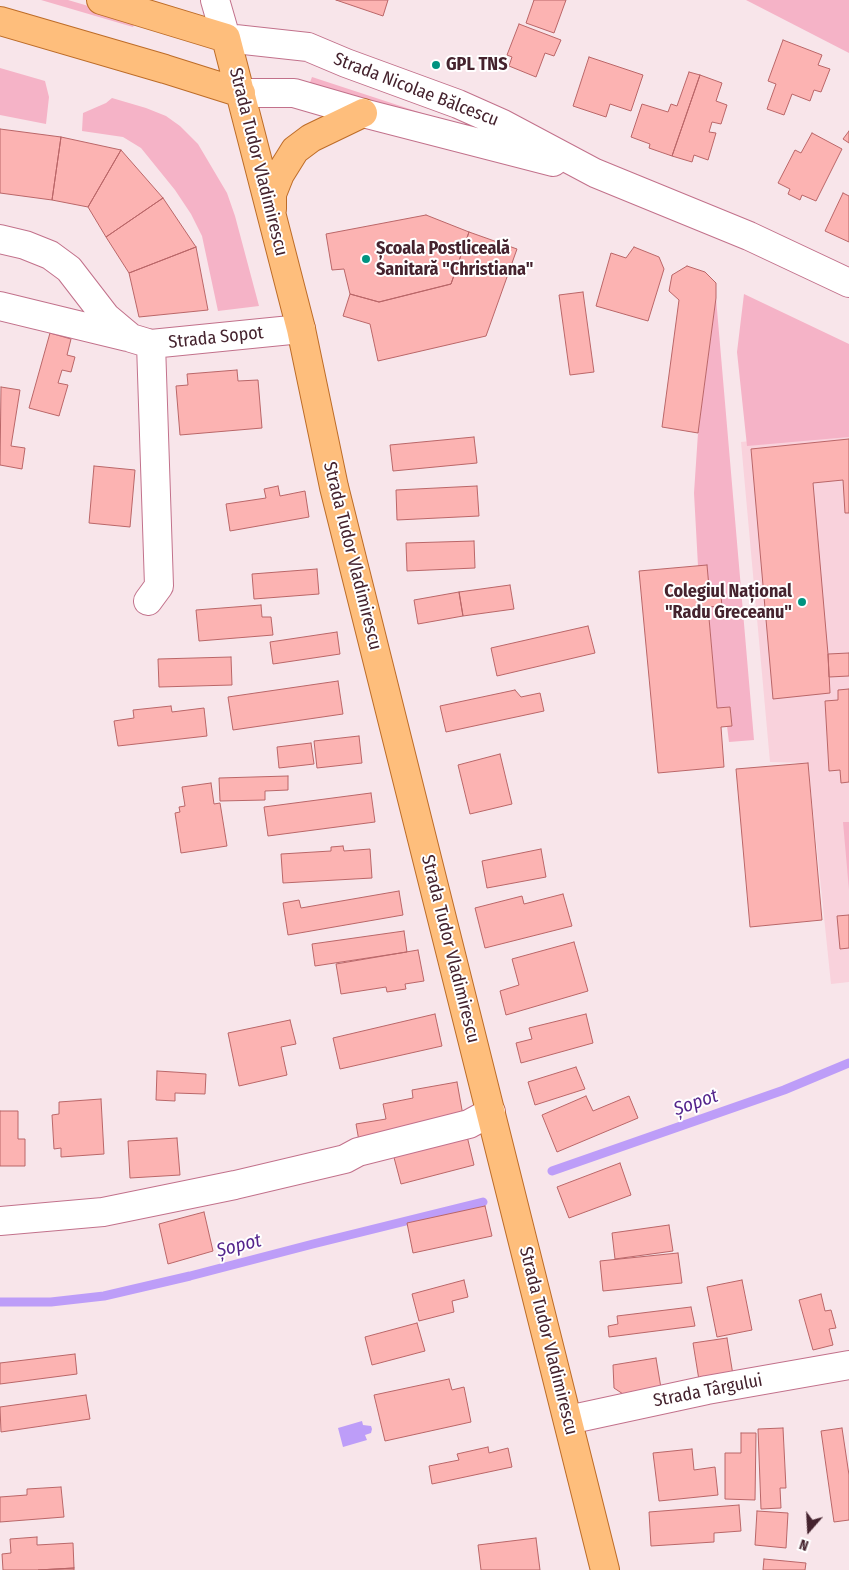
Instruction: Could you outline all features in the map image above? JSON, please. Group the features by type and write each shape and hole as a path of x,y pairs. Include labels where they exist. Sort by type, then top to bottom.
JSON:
{"main road":[{"path":"101,0 226,38"},
{"path":"0,21 158,67 241,94"},
{"name":"Strada Tudor Vladimirescu","path":"226,38 301,329 334,487 606,1570"},
{"path":"272,218 272,194 280,174 295,150 311,138 363,113"}],"street":[{"name":"Strada Tudor Vladimirescu","path":"215,0 226,38"},
{"name":"Strada Nicolae Bălcescu","path":"226,38 308,47 458,104 504,124 595,173 750,236 849,283"},
{"name":"Strada Nicolae Bălcescu","path":"241,94 294,93 363,113 595,173"},
{"path":"0,239 25,245 50,255 69,268 106,317 141,341 159,586 148,601"},
{"name":"Strada Sopot","path":"0,306 141,341 301,329"},
{"path":"0,1221 103,1212 226,1187 345,1159 358,1152 469,1124 491,1112"},
{"name":"Strada Târgului","path":"568,1420 707,1390 849,1365"}],"shaded area":[{"path":"41,0 68,0 136,20 133,27"},
{"path":"746,0 849,0 849,53"},
{"path":"0,68 45,81 49,97 46,124 0,115"},
{"path":"312,77 434,117 432,122 309,85"},
{"path":"112,98 166,116 180,126 198,144 227,193 259,306 218,311 202,236 191,214 175,190 141,148 123,137 82,131 83,113 106,103"},
{"path":"744,294 849,344 849,437 747,446 737,352"},
{"path":"716,298 754,740 729,742 727,726 732,726 730,707 717,708 708,607 722,606 720,586 709,587 698,566 694,493 698,433"},
{"name":"Colegiul Național \"Radu Greceanu\"","path":"849,430 849,982 831,984 808,763 770,762 741,442"},
{"path":"843,822 849,822 849,890"},
{"path":"362,1421 363,1425 371,1426 372,1429 371,1433 365,1435 367,1440 343,1447 338,1428"}],"building":[{"path":"336,0 388,0 383,16"},
{"path":"534,0 566,0 554,33 526,23"},
{"path":"519,24 561,40 554,56 545,53 536,77 509,66 512,57 507,55"},
{"path":"783,40 822,55 818,65 830,69 821,92 814,90 810,101 792,94 784,115 767,109 776,84 768,81"},
{"path":"589,57 643,75 631,111 610,104 606,117 573,106"},
{"path":"689,72 700,75 672,156 649,148 650,144 631,137 642,104 668,112 671,104 677,106"},
{"path":"700,75 722,83 716,101 727,105 721,124 712,122 709,132 716,133 708,160 694,155 692,162 672,156"},
{"path":"0,129 61,137 52,200 0,193"},
{"path":"849,131 849,143 843,139"},
{"path":"812,133 842,149 816,201 802,195 800,200 788,194 790,189 778,183 795,150 801,153"},
{"path":"61,137 121,150 88,207 52,200"},
{"path":"121,150 163,198 106,237 88,207"},
{"path":"843,193 849,196 849,242 825,231"},
{"path":"163,198 196,247 129,273 106,237"},
{"path":"426,215 469,232 451,284 379,302 350,294 344,269 332,270 326,234"},
{"path":"469,232 517,249 486,336 378,361 370,324 343,316 350,294 379,302 451,284"},
{"path":"196,247 208,310 139,317 129,273"},
{"path":"634,247 659,257 664,269 648,321 596,306 611,253 626,258"},
{"path":"687,266 705,272 716,283 716,298 698,433 662,427 679,300 669,291 672,275"},
{"path":"583,292 594,372 570,375 559,295"},
{"path":"50,333 71,339 67,355 75,357 71,372 62,370 58,383 68,385 59,416 29,408"},
{"path":"237,370 238,381 258,380 262,428 180,435 176,386 188,385 187,374"},
{"path":"1,387 20,390 11,446 25,448 22,469 0,465"},
{"path":"474,437 477,463 393,471 390,445"},
{"path":"849,439 849,513 845,513 843,480 813,483 830,693 773,699 751,449"},
{"path":"94,466 135,470 130,527 89,523"},
{"path":"278,486 280,496 305,491 309,517 230,531 226,504 266,498 264,489"},
{"path":"477,486 479,516 397,520 396,490"},
{"path":"474,541 475,568 407,571 406,543"},
{"path":"707,565 709,587 720,586 722,606 708,607 717,708 730,707 732,726 721,727 724,767 658,773 639,571"},
{"path":"317,569 319,594 254,599 252,574"},
{"path":"510,585 514,609 463,616 459,592"},
{"path":"459,592 463,616 418,624 414,600"},
{"path":"261,605 262,617 271,617 273,635 199,641 196,610"},
{"path":"588,626 595,653 497,676 491,648"},
{"path":"337,632 340,654 273,664 270,642"},
{"path":"849,653 849,676 829,677 828,654"},
{"path":"231,657 232,685 159,687 158,659"},
{"path":"338,681 343,714 233,730 228,697"},
{"path":"849,689 849,782 841,783 840,770 829,771 825,701 838,700 838,690"},
{"path":"515,690 521,697 540,693 544,711 446,732 440,706"},
{"path":"171,706 172,712 204,708 207,736 118,746 114,721 134,718 133,710"},
{"path":"359,736 362,763 317,768 314,741"},
{"path":"311,743 314,764 279,768 277,747"},
{"path":"500,754 512,804 470,814 458,765"},
{"path":"808,763 822,920 750,927 736,769"},
{"path":"288,776 288,790 265,791 265,800 220,801 219,778"},
{"path":"211,783 214,804 220,803 227,846 181,853 175,813 180,812 179,807 185,806 182,787"},
{"path":"371,793 375,822 268,836 264,807"},
{"path":"343,846 344,851 370,849 372,878 283,883 281,854 331,851 331,847"},
{"path":"541,849 546,877 487,888 482,861"},
{"path":"399,891 403,915 288,935 283,903 299,900 301,908"},
{"path":"563,894 572,926 485,948 475,908 522,896 524,904"},
{"path":"849,915 849,948 840,949 837,916"},
{"path":"404,931 407,952 315,966 312,944"},
{"path":"574,942 588,991 506,1015 500,991 519,985 512,959"},
{"path":"418,950 424,981 405,984 406,989 387,992 386,987 341,994 336,964"},
{"path":"435,1014 442,1046 340,1069 333,1038"},
{"path":"586,1014 593,1043 521,1063 516,1043 532,1039 529,1028"},
{"path":"290,1020 296,1044 281,1047 287,1075 239,1086 228,1033"},
{"path":"576,1067 585,1089 535,1105 528,1082"},
{"path":"157,1071 206,1074 205,1094 175,1093 175,1101 156,1100"},
{"path":"457,1082 464,1121 359,1141 356,1124 386,1119 383,1104 413,1098 412,1090"},
{"path":"586,1096 593,1111 629,1096 638,1118 557,1152 542,1115"},
{"path":"101,1099 104,1154 61,1157 61,1148 54,1149 52,1115 59,1114 59,1102"},
{"path":"0,1111 18,1111 18,1139 25,1139 25,1166 0,1166"},
{"path":"466,1132 474,1165 401,1184 392,1150"},
{"path":"177,1138 180,1175 130,1178 128,1141"},
{"path":"620,1163 631,1195 569,1218 557,1187"},
{"path":"485,1206 492,1236 413,1253 407,1223"},
{"path":"204,1212 213,1251 168,1264 159,1224"},
{"path":"669,1225 673,1251 615,1259 612,1233"},
{"path":"678,1253 682,1283 603,1291 600,1261"},
{"path":"464,1280 468,1297 452,1301 454,1312 419,1321 412,1294"},
{"path":"742,1280 752,1330 717,1337 707,1287"},
{"path":"821,1294 825,1311 831,1310 836,1328 829,1329 833,1345 813,1350 799,1300"},
{"path":"691,1307 695,1326 609,1337 608,1326 618,1324 617,1316"},
{"path":"417,1323 425,1351 372,1365 365,1337"},
{"path":"727,1338 733,1375 699,1380 693,1343"},
{"path":"75,1354 77,1374 0,1384 0,1363"},
{"path":"656,1358 661,1388 623,1394 614,1388 613,1365"},
{"path":"449,1379 452,1390 464,1387 471,1422 385,1441 374,1395"},
{"path":"86,1395 90,1419 1,1432 0,1407"},
{"path":"783,1428 786,1488 780,1488 781,1508 761,1509 758,1429"},
{"path":"842,1428 849,1475 849,1520 834,1522 821,1431"},
{"path":"741,1433 756,1433 755,1500 725,1499 725,1453 741,1453"},
{"path":"488,1447 489,1453 508,1448 512,1467 432,1484 429,1466 459,1460 457,1454"},
{"path":"692,1449 694,1470 715,1467 718,1495 659,1501 653,1453"},
{"path":"61,1487 64,1517 0,1522 0,1497 27,1495 27,1489"},
{"path":"739,1505 741,1531 714,1533 714,1542 651,1546 649,1512"},
{"path":"757,1511 788,1513 786,1548 755,1545"},
{"path":"37,1537 37,1545 73,1543 74,1568 3,1570 2,1554 11,1553 10,1539"},
{"path":"536,1538 540,1570 481,1570 478,1545"},
{"path":"764,1559 806,1563 805,1570 763,1570"},
{"path":"74,1568 74,1570 38,1570"}],"waterway":[{"name":"Șopot","path":"552,1171 784,1090 849,1063"},
{"name":"Șopot","path":"0,1302 51,1302 104,1296 483,1202"}],"place":[{"name":"GPL TNS","path":"436,65"},
{"name":"Școala Postliceală Sanitară \"Christiana\"","path":"366,259"},
{"name":"Colegiul Național \"Radu Greceanu\"","path":"802,602"}]}
